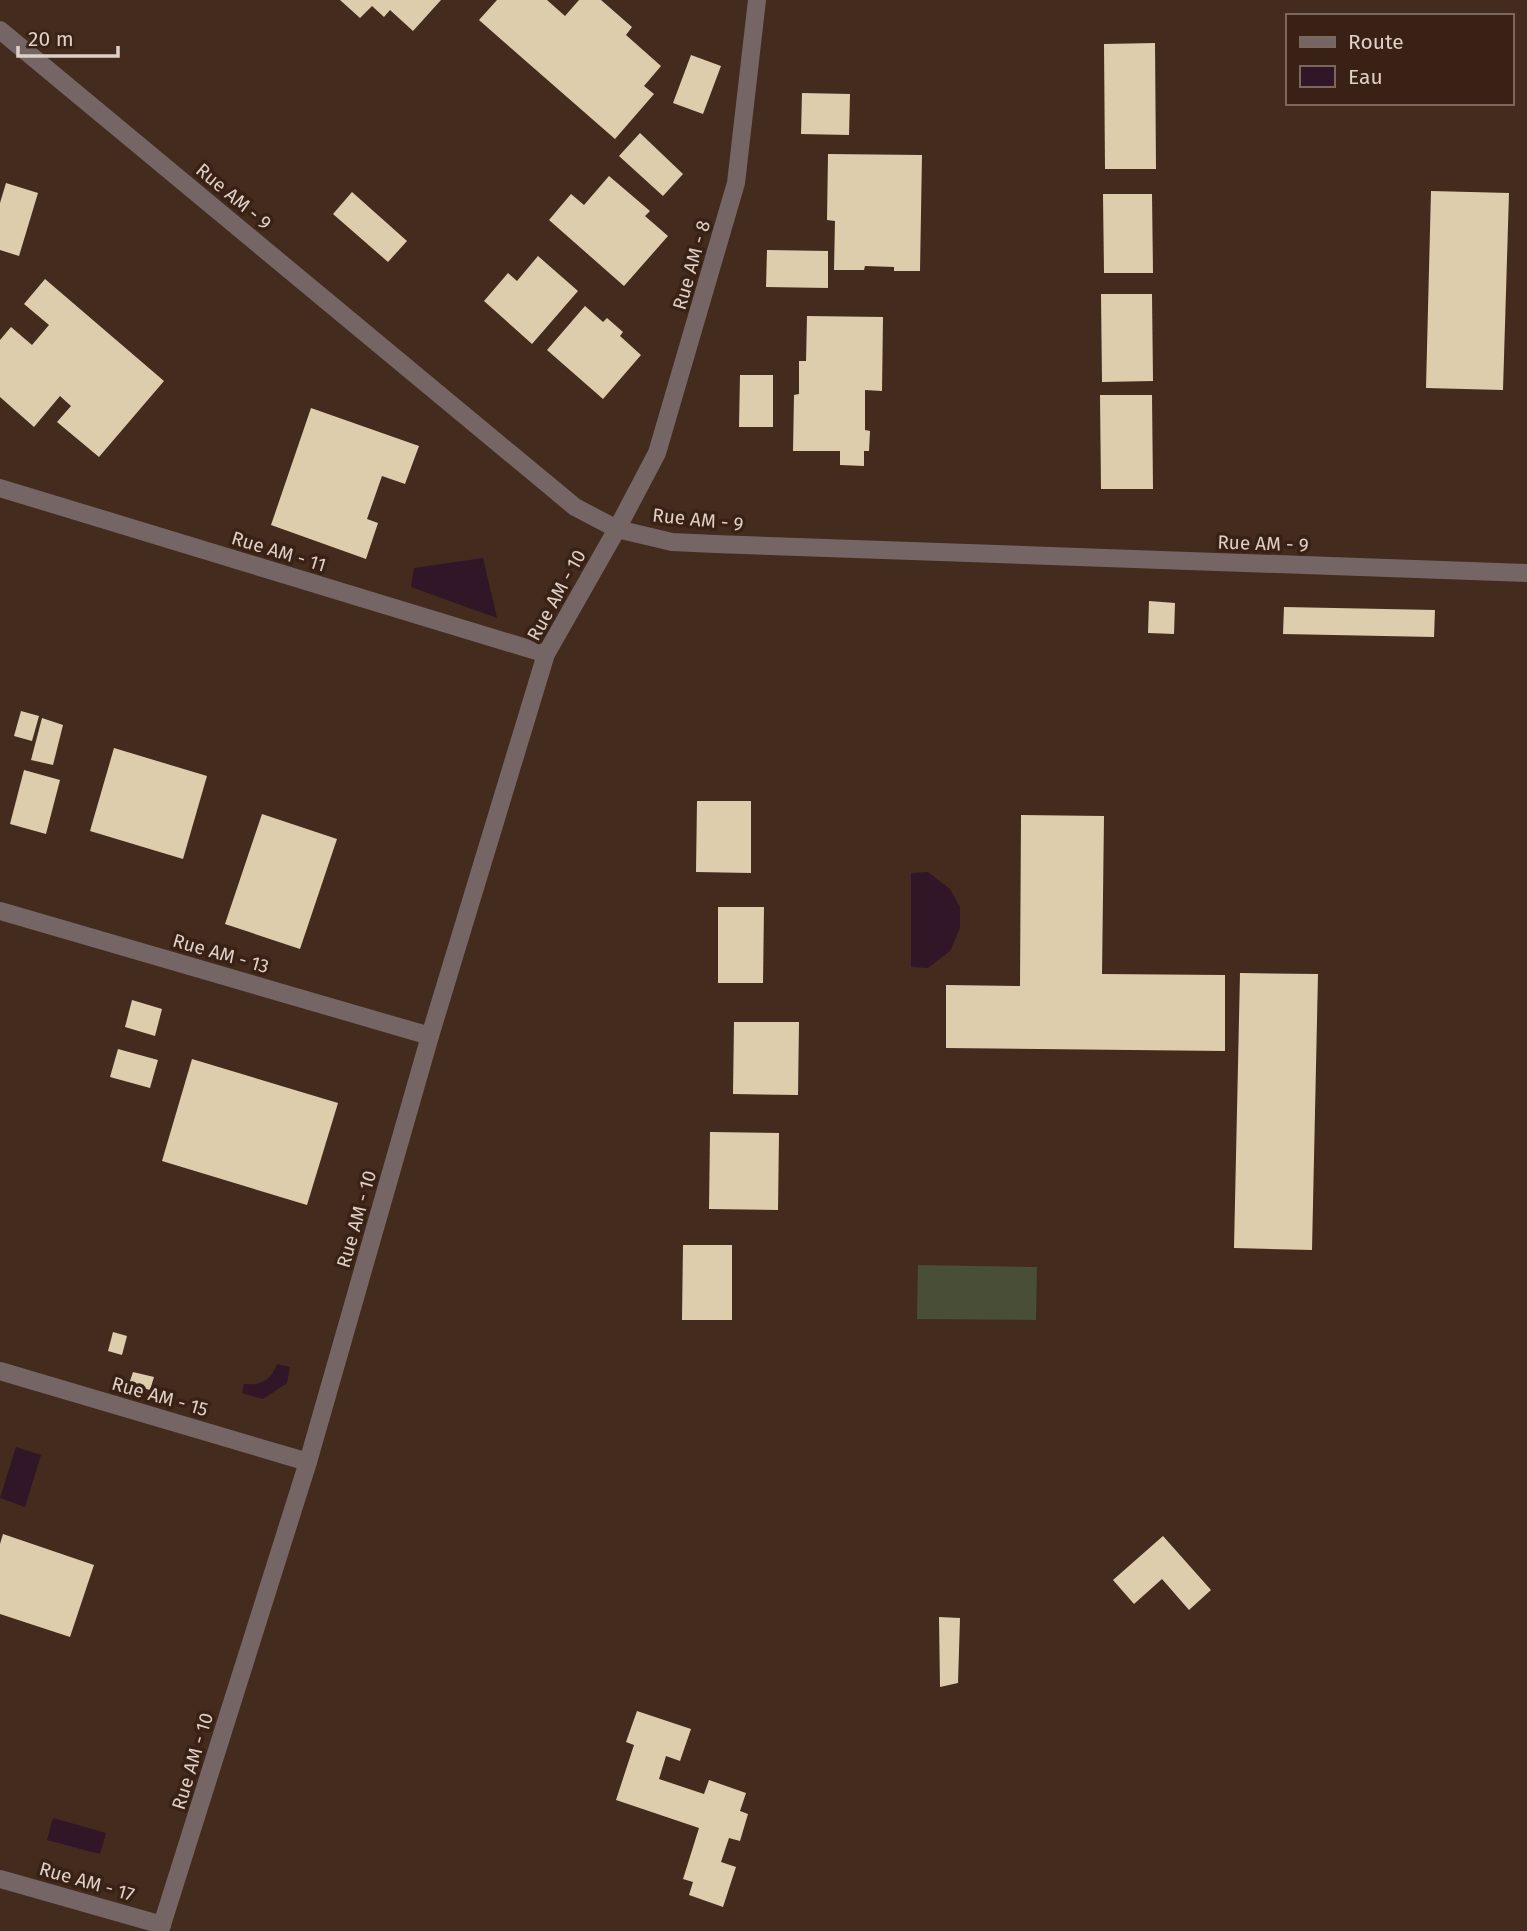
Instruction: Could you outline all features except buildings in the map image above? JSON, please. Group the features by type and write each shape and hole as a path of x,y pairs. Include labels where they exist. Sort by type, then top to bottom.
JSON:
{"street":[{"name":"Rue AM - 8","path":"617,529 657,453 736,183 757,0"},
{"name":"Rue AM - 9","path":"0,30 575,507 617,529 672,542 1527,573"},
{"name":"Rue AM - 11","path":"0,488 546,653"},
{"name":"Rue AM - 10","path":"161,1928 308,1462 430,1036 546,653 617,529"},
{"name":"Rue AM - 13","path":"0,911 430,1036"},
{"name":"Rue AM - 15","path":"0,1371 308,1462"},
{"name":"Rue AM - 17","path":"0,1879 161,1928"}],"green space":[{"path":"918,1265 1037,1267 1036,1320 917,1319"}],"water":[{"path":"483,558 497,618 411,587 414,568"},
{"path":"928,872 950,889 960,907 960,928 950,951 928,968 911,967 911,873"},
{"path":"277,1364 290,1367 287,1383 263,1399 242,1393 244,1384 265,1381"},
{"path":"16,1447 41,1455 25,1507 0,1498"},
{"path":"53,1818 106,1833 100,1854 47,1840"}]}
